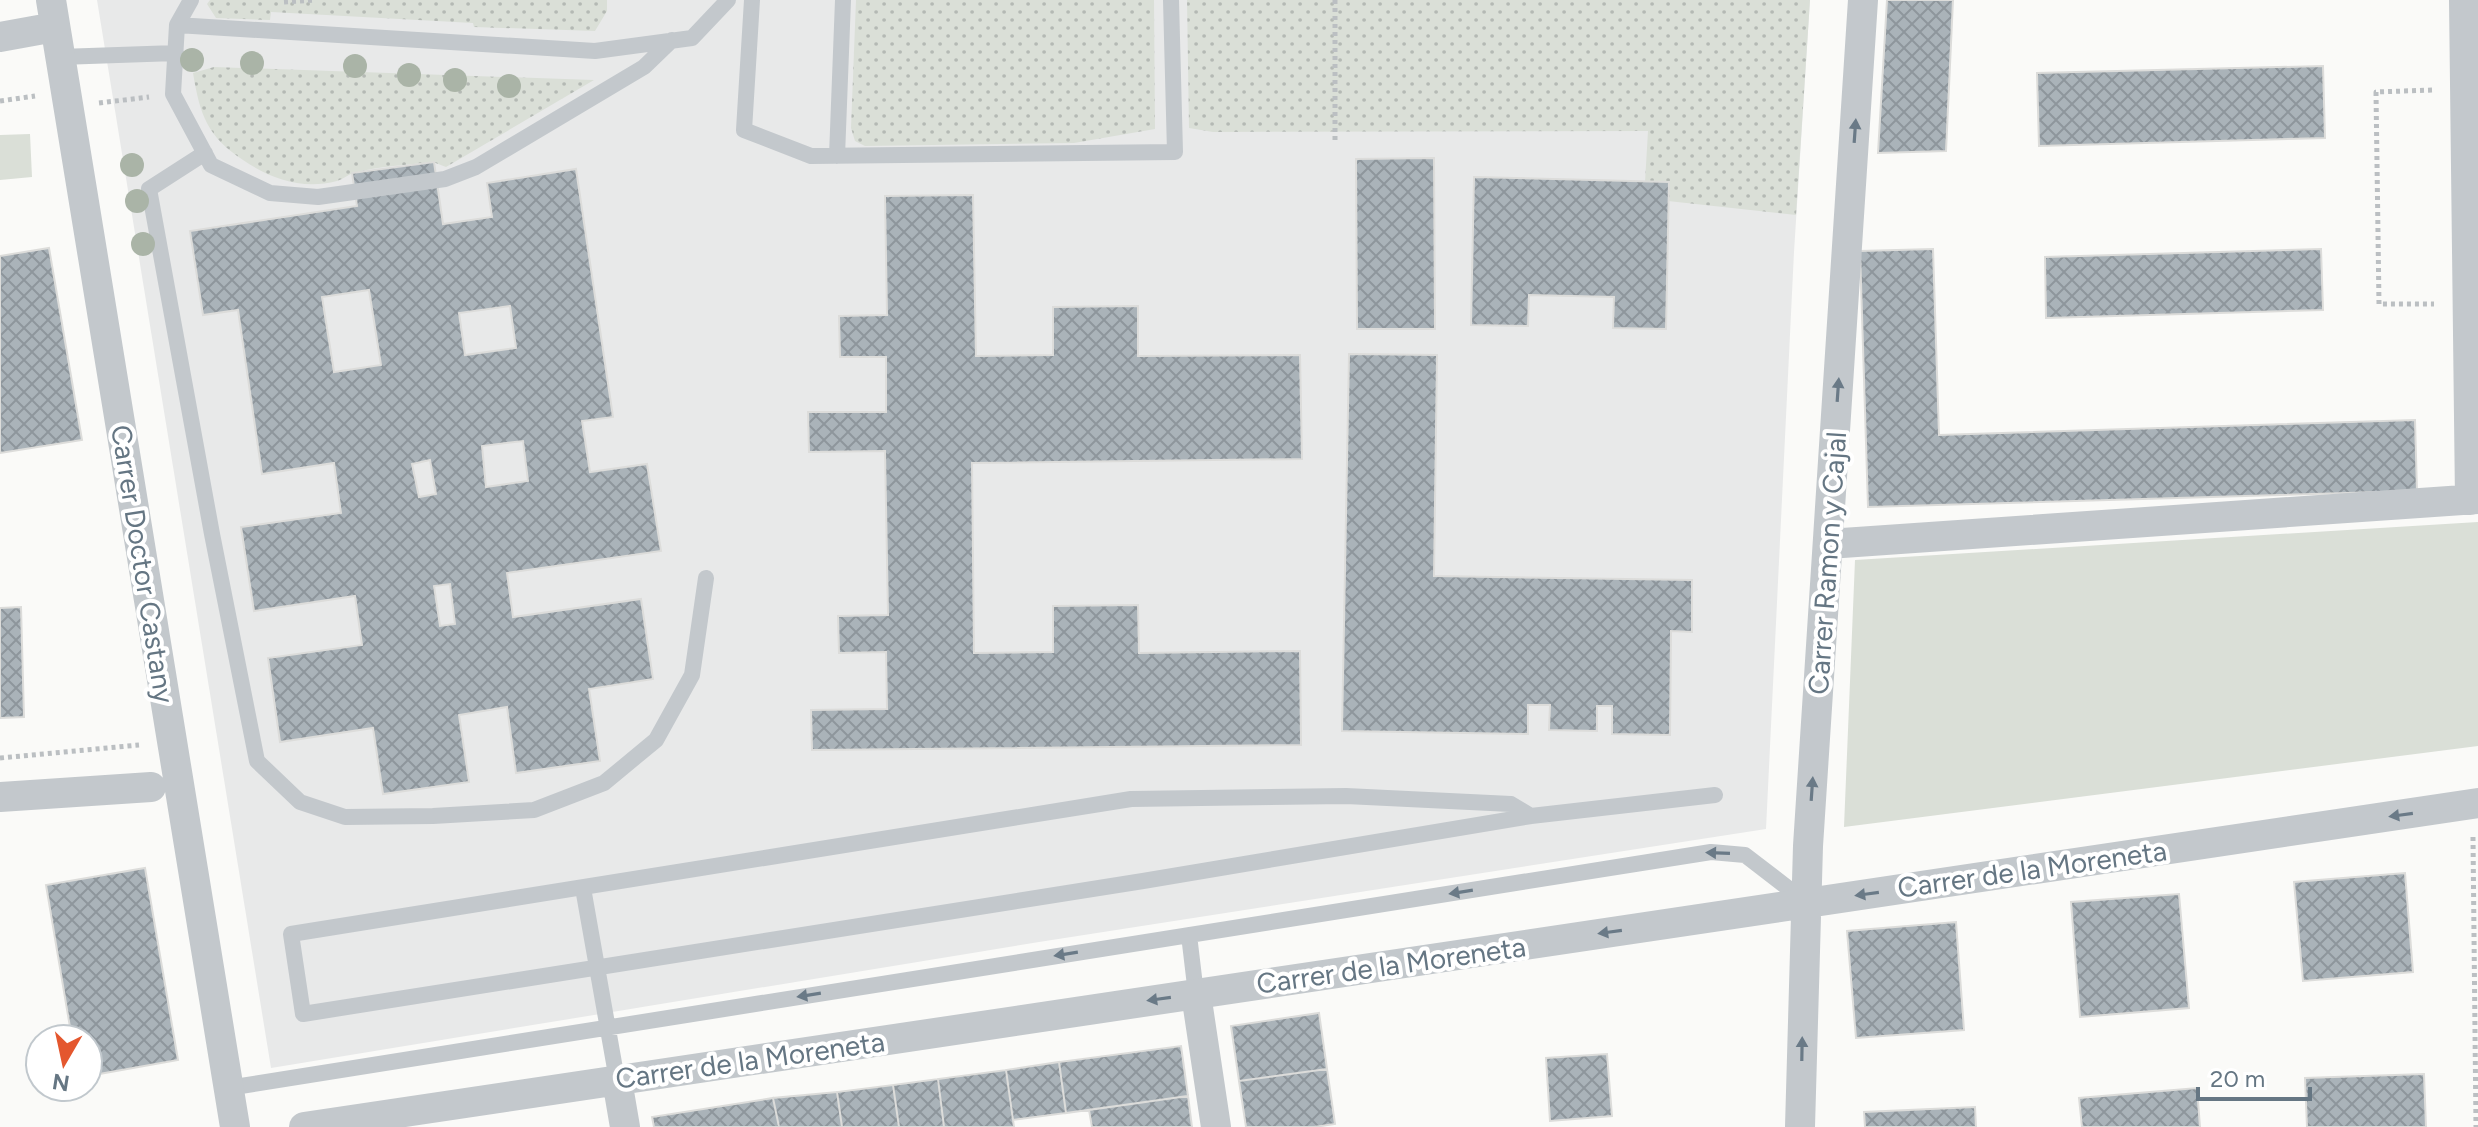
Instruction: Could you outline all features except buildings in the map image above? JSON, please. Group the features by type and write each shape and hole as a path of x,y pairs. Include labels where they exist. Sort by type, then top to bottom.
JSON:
{"street":[{"name":"Carrer Ramon y Cajal","path":"1800,1127 1808,846 1863,0"},
{"path":"1828,544 2474,500 2467,305 2464,0"},
{"path":"0,37 55,28"},
{"name":"Carrer Doctor Castany","path":"55,28 235,1127"},
{"path":"0,797 151,787"},
{"name":"Carrer de la Moreneta","path":"304,1127 2475,803"},
{"path":"1196,994 1216,1127"},
{"path":"617,1080 625,1127"}],"lane":[{"path":"191,0 177,25 173,94 211,165 270,193 318,197 445,179 476,167 632,75 672,40"},
{"path":"177,25 595,51 692,38 728,0"},
{"path":"752,0 744,130 811,156 1175,152 1171,0"},
{"path":"837,156 843,0"},
{"path":"55,28 176,53"},
{"path":"205,153 149,189 257,761 300,802 345,817 462,815 534,810 604,783 656,740 692,675 706,578"},
{"path":"1531,816 1511,804 1346,796 1131,799 291,934 303,1014 1531,816 1715,795"},
{"path":"228,1088 1711,852 1745,855 1808,903"},
{"path":"583,888 617,1080"},
{"path":"1189,935 1196,994"}],"path":[{"path":"1335,0 1335,141"},
{"path":"2465,89 2376,92 2376,175 2379,304 2467,305"},
{"path":"91,104 173,94"},
{"path":"0,758 172,743"},
{"path":"2475,803 2476,1127"}],"shaded area":[{"path":"97,0 1810,0 1794,252 1766,829 1039,942 271,1068"},
{"path":"210,0 607,0 607,11 595,31 474,27 473,23 271,12 270,20 216,18 207,4"},
{"path":"856,0 1154,0 1155,129 1074,143 865,146 855,141 851,128"},
{"path":"1187,0 1810,0 1796,215 1668,201 1645,182 1648,131 1213,132 1189,128"},
{"path":"214,67 594,80 446,167 433,162 383,167 353,173 337,181 311,184 287,181 265,173 231,151 213,133 202,113 193,73"},
{"path":"30,134 32,177 0,180 0,135"},
{"path":"2478,522 2478,746 1844,827 1855,560"}]}
